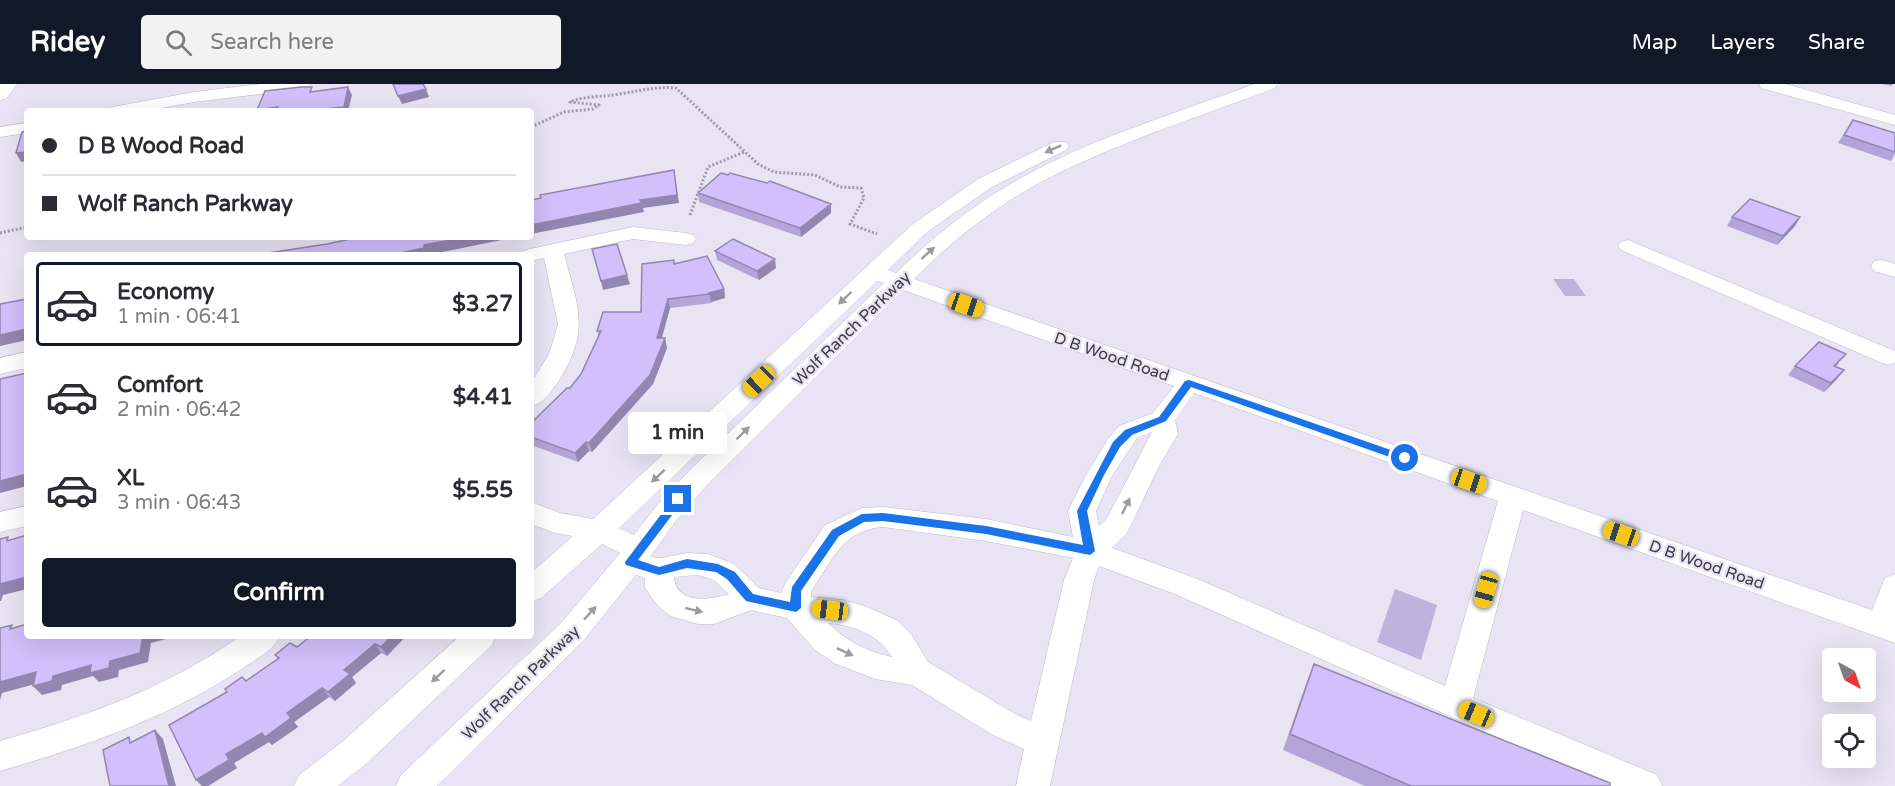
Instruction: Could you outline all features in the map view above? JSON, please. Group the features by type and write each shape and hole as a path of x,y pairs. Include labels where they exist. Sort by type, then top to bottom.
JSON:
{"street":[{"path":"0,95 9,84"},
{"path":"129,108 194,91 303,84"},
{"name":"Wolf Ranch Parkway","path":"534,587 599,530 873,272 939,213 1002,174 1072,141 1226,84"},
{"name":"Wolf Ranch Parkway","path":"413,786 643,561 672,507 698,478 927,254 965,222 1036,177 1117,141 1269,84"},
{"path":"1767,84 1895,120"},
{"path":"0,132 24,128"},
{"path":"534,254 633,233 686,239"},
{"path":"1628,246 1893,353"},
{"path":"534,395 540,390 560,357 569,323 552,250"},
{"name":"D B Wood Road","path":"873,272 1888,628"},
{"path":"0,366 24,361"},
{"path":"1090,551 1082,511 1089,493 1117,445 1128,432 1162,419 1189,383"},
{"path":"1033,786 1079,580 1090,551 1116,528 1146,466 1165,434 1162,419"},
{"path":"1455,705 1513,496"},
{"path":"534,513 555,523 599,530 643,561 669,599 682,607 698,612 714,612 750,598 796,608 842,612 865,618 887,630 894,637 917,672 1003,724 1043,742"},
{"path":"0,522 24,517"},
{"path":"917,672 887,670 836,648 796,608 796,590 835,533 862,518 883,517 986,530 1090,551 1185,586 1645,786"},
{"path":"643,561 718,568 731,575 750,598"},
{"path":"1888,628 1895,586"},
{"path":"0,756 51,741 144,708 226,664 261,639"},
{"path":"311,786 354,753 478,639"}],"path":[{"path":"534,126 564,112 593,109 599,105 570,102 576,99 669,86 675,88 758,164 774,172 815,175 840,187 861,188 864,198 850,224 877,234"},
{"path":"690,215 708,167 744,152"},
{"path":"0,232 24,228"}],"shaded area":[{"path":"1553,279 1574,279 1586,296 1565,296"},
{"path":"1395,589 1437,605 1421,660 1377,642"}],"building":[{"path":"393,84 423,84 426,89 398,96"},
{"path":"312,87 310,92 348,87 344,107 334,108 258,108 265,91"},
{"path":"1853,120 1895,133 1895,152 1844,135"},
{"path":"24,132 24,152 16,153"},
{"path":"674,170 677,195 640,200 642,203 534,224 534,199 541,198 540,195"},
{"path":"721,173 728,175 730,173 767,183 770,181 831,204 800,228 698,193"},
{"path":"1750,199 1800,217 1783,236 1732,217"},
{"path":"733,239 775,259 757,271 715,251"},
{"path":"346,240 452,240 424,245 424,248 405,252 275,252"},
{"path":"617,244 627,275 601,281 592,249"},
{"path":"707,256 724,289 710,294 668,299 657,338 665,338 650,375 589,443 586,442 575,453 534,438 534,420 567,388 570,388 581,374 601,331 597,331 603,312 641,312 642,264 674,260 674,264"},
{"path":"24,300 24,330 0,335 0,304"},
{"path":"1819,342 1846,354 1834,366 1844,370 1831,383 1795,366"},
{"path":"24,374 24,475 0,481 0,379"},
{"path":"24,536 24,578 0,584 0,539 8,537 7,541"},
{"path":"12,625 10,629 24,625 24,639 142,639 140,653 110,661 109,668 90,673 91,665 53,676 52,681 33,686 36,672 0,682 0,628"},
{"path":"307,639 389,639 381,647 375,644 344,670 350,674 328,692 322,688 287,713 291,718 265,737 262,733 226,754 229,760 196,780 169,725 227,692 225,689 242,677 246,681 279,658 275,655 290,643 297,647"},
{"path":"1314,664 1610,783 1610,786 1411,786 1290,734"},
{"path":"155,730 169,786 110,786 103,750 129,737 130,743"}],"route":[{"path":"678,499 630,562 659,571 687,564 718,568 731,575 750,598 796,608 796,590 835,533 862,518 883,517 986,530 1090,551 1082,511 1106,463 1128,432 1162,419 1189,383 1405,458"}]}
